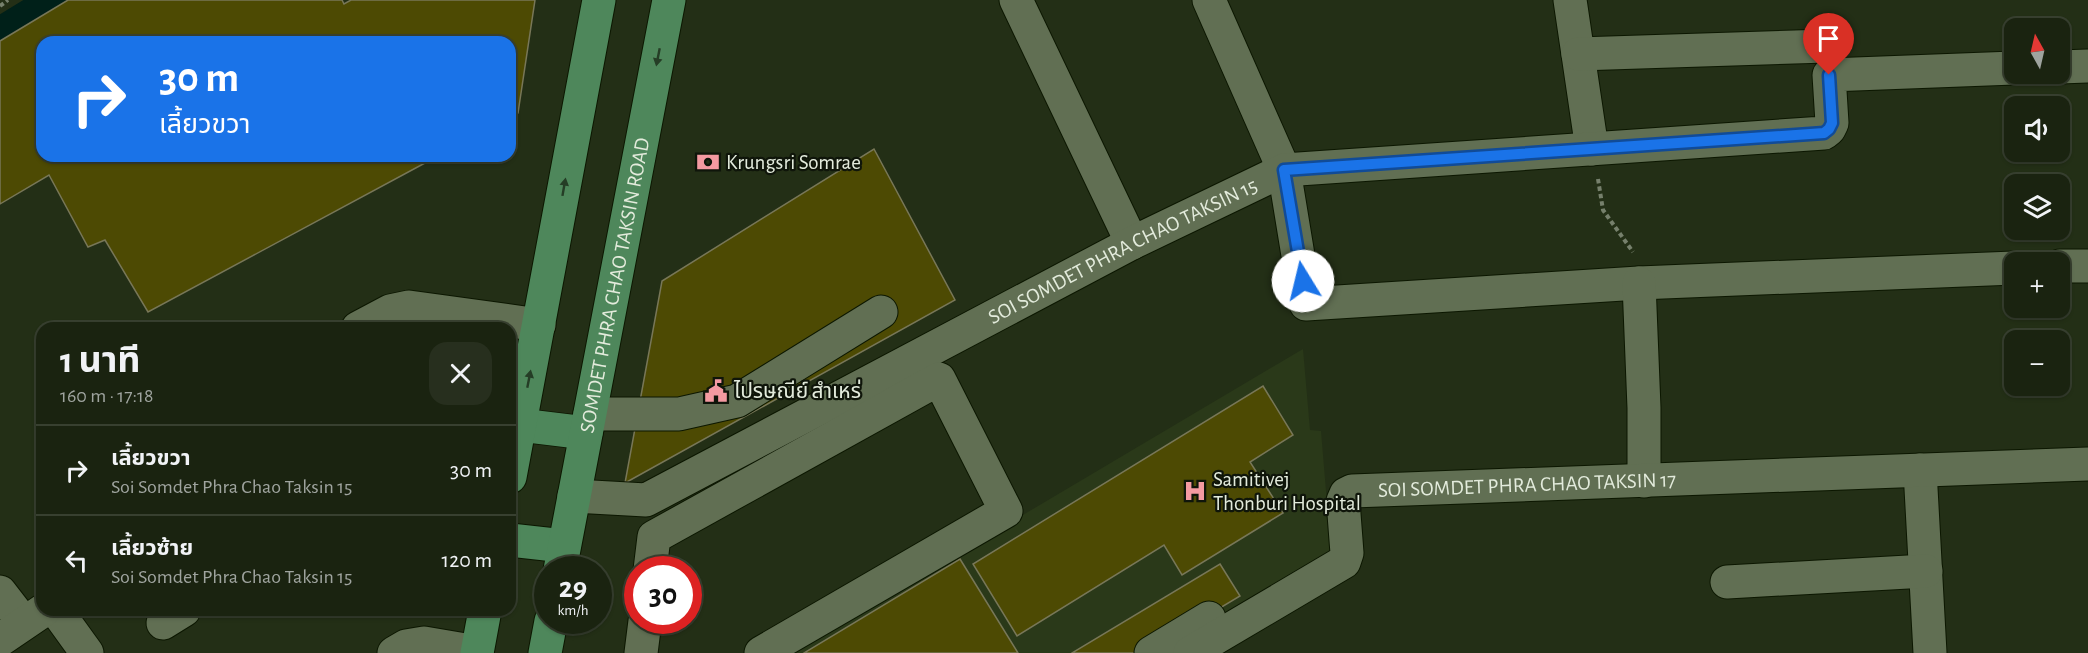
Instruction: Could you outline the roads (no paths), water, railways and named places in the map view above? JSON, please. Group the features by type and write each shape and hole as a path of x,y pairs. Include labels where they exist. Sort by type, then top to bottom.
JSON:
{"main road":[{"path":"516,445 599,0"},
{"name":"SOMDET PHRA CHAO TAKSIN ROAD","path":"562,556 669,0"},
{"path":"520,424 588,424"},
{"path":"516,542 556,556"},
{"path":"477,652 484,616"},
{"path":"545,653 549,634"}],"street":[{"path":"1016,0 1132,243"},
{"path":"1209,0 1284,170 1306,304 1639,283 2004,268"},
{"path":"1570,0 1592,149"},
{"path":"1578,54 1827,46"},
{"path":"2070,67 2088,66"},
{"name":"SOI SOMDET PHRA CHAO TAKSIN 15","path":"574,496 646,500 1132,243 1284,170 1824,133 1832,123 1829,75 2004,68"},
{"path":"2070,266 2088,266"},
{"path":"1639,283 1644,408 1644,481"},
{"path":"369,322 390,311 409,307 539,325"},
{"path":"588,424 678,414 737,400 881,312"},
{"path":"652,556 654,537 939,379 1006,511 761,653"},
{"name":"SOI SOMDET PHRA CHAO TAKSIN 17","path":"1190,653 1344,562 1347,553 1343,501 1346,494 1352,491 2088,464"},
{"path":"1920,470 1930,653"},
{"path":"1727,582 1926,571"},
{"path":"0,592 23,625"},
{"path":"1151,653 1244,597"},
{"path":"60,616 87,653"},
{"path":"641,653 643,634"},
{"path":"394,653 406,646 423,643 477,652"}],"waterway":[{"path":"0,33 54,0"}],"place":[{"name":"Krungsri Somrae","path":"708,162"},
{"name":"ไปรษณีย์ สำเหร่","path":"716,391"},
{"name":"Samitivej Thonburi Hospital","path":"1195,491"}]}
